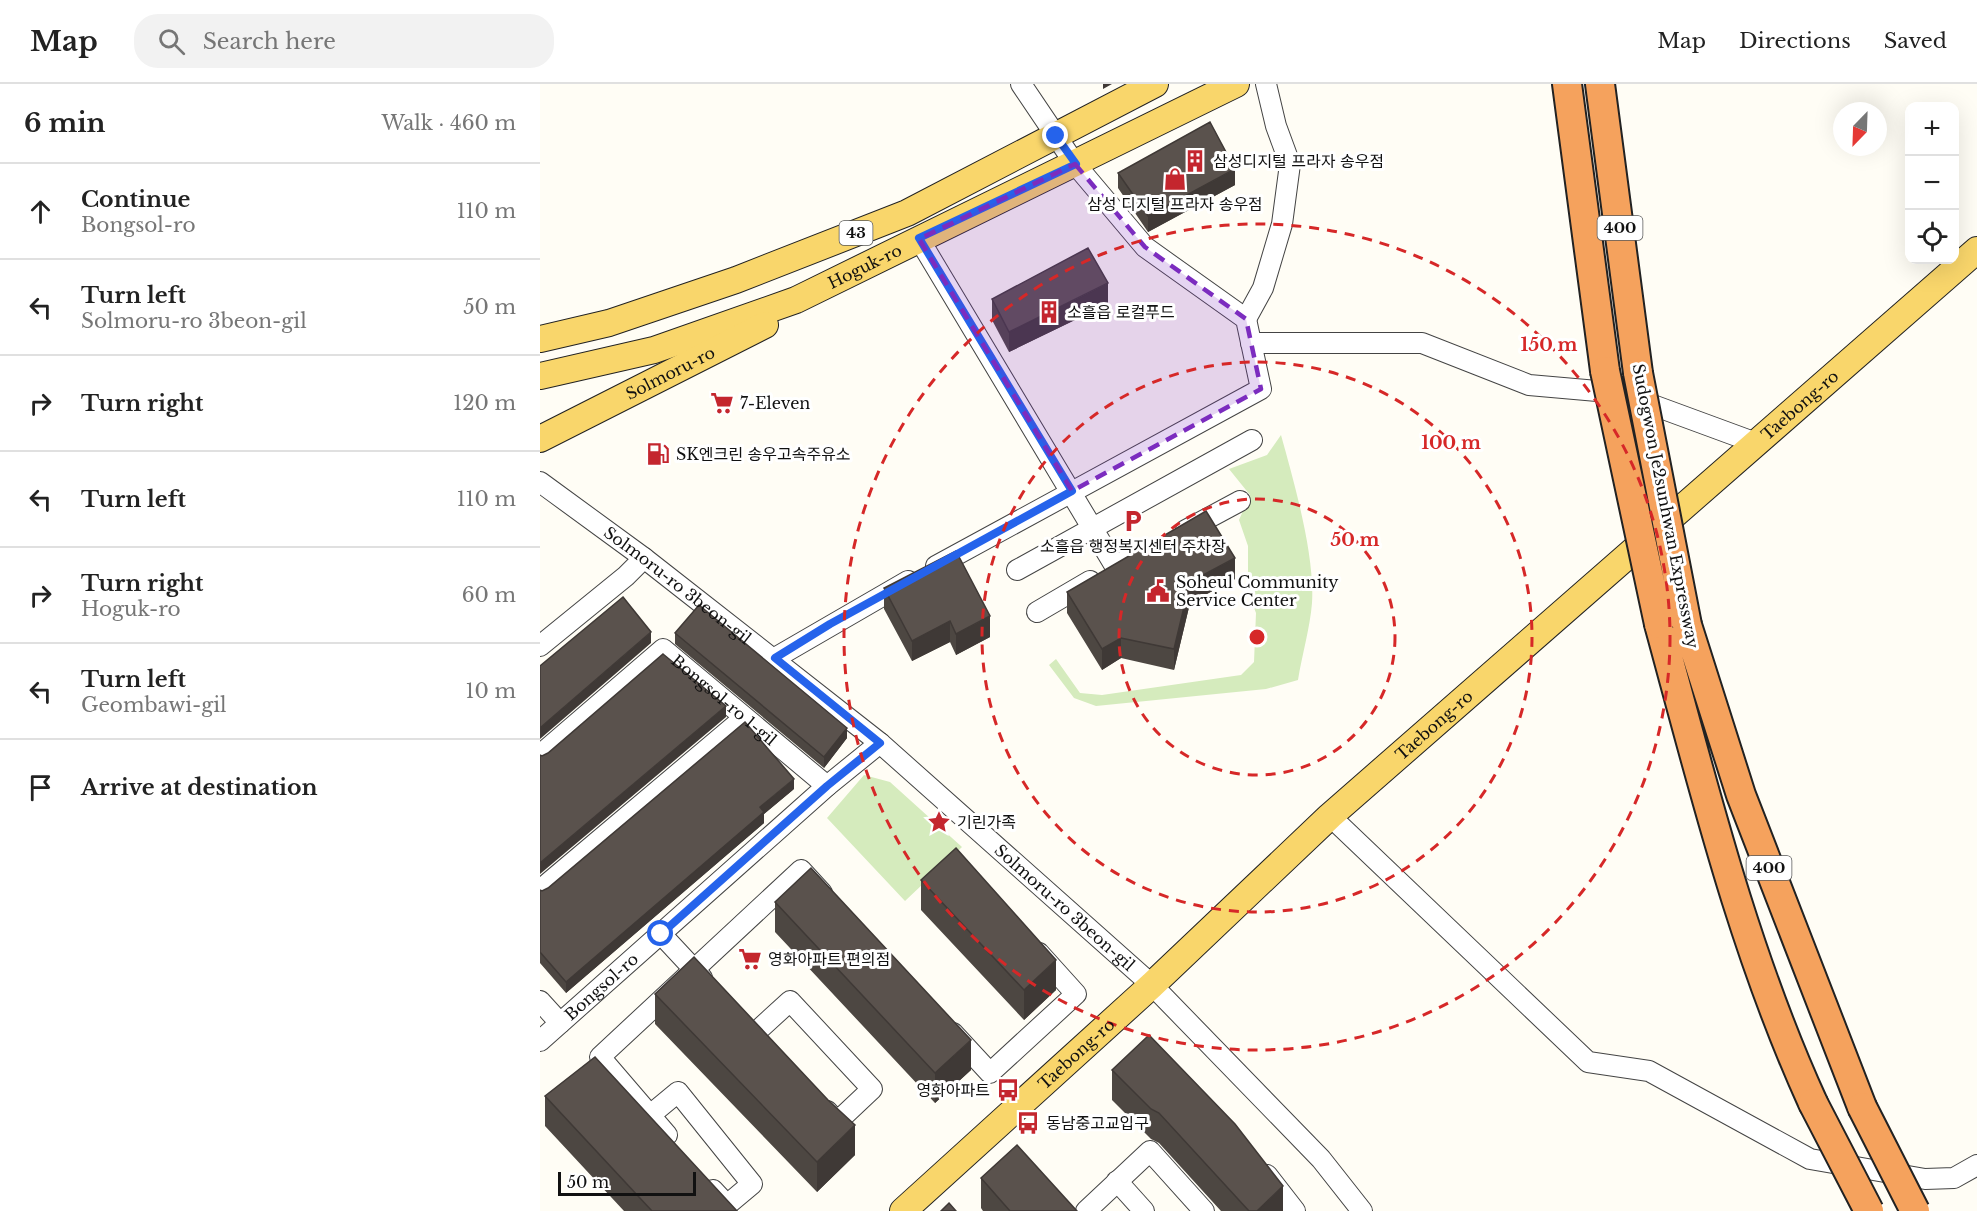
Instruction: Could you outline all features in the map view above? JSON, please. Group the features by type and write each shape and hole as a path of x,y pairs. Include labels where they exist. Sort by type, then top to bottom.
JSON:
{"highway":[{"name":"Sudogwon Je2sunhwan Expressway","path":"1567,84 1605,371 1659,624 1713,820 1757,961 1813,1103 1869,1211"},
{"name":"Sudogwon Je2sunhwan Expressway","path":"1600,84 1638,373 1687,625 1741,795 1862,1107 1915,1211"}],"main road":[{"name":"Hoguk-ro","path":"540,339 609,323 736,280 907,213 1155,84"},
{"name":"Hoguk-ro","path":"540,376 654,350 796,300 1236,84"},
{"name":"Taebong-ro","path":"903,1211 1152,985 1330,816 1977,250"},
{"name":"Solmoru-ro","path":"540,439 758,330 796,300"}],"street":[{"path":"1021,84 1076,164 1145,247 1246,319"},
{"path":"775,658 830,624 1261,389 1246,319 1263,288 1278,235 1290,164 1276,126 1266,84"},
{"path":"919,238 1115,566"},
{"path":"1251,344 1422,343 1529,385 1620,393 1756,443"},
{"path":"1017,570 1252,440"},
{"name":"Solmoru-ro 3beon-gil","path":"540,482 645,558 775,658 880,743 1152,985 1322,1159 1362,1211"},
{"path":"1037,612 1115,566 1240,501"},
{"path":"540,646 645,558"},
{"name":"Bongsol-ro 1-gil","path":"540,755 663,649 827,786"},
{"path":"540,890 744,718"},
{"name":"Bongsol-ro","path":"540,1041 827,786 880,743"},
{"path":"1330,816 1588,1062 1649,1071 1810,1159 1926,1179 1954,1178 1977,1165"},
{"path":"680,1152 600,1058 801,870 833,904"},
{"path":"661,934 717,993"},
{"path":"943,1022 990,1072 1076,994 1028,942"},
{"path":"540,1000 560,1023"},
{"path":"754,1034 790,1001 872,1089 837,1122 814,1098"},
{"path":"739,1018 769,1050"},
{"path":"650,1116 678,1092 752,1184 727,1205 704,1178"},
{"path":"1086,1211 1150,1151 1204,1211"},
{"path":"1251,1156 1295,1211"},
{"path":"1117,1181 1144,1211"}],"highlighted area":[{"path":"1075,164 1145,247 1246,319 1261,389 1072,491 919,239"}],"green space":[{"path":"1281,435 1307,541 1312,584 1311,612 1298,680 1266,689 1096,706 1074,698 1049,665 1056,659 1080,693 1102,695 1241,675 1254,662 1256,613 1248,592 1248,546 1239,520 1250,495 1229,469 1267,455"},
{"path":"864,775 890,782 962,847 905,901 827,818"}],"building":[{"name":"삼성디지털 프라자 송우점","path":"1210,122 1235,169 1148,216 1118,173"},
{"path":"1088,248 1108,283 1009,332 992,299"},
{"name":"Soheul Community Service Center","path":"1206,511 1235,558 1190,582 1174,649 1121,638 1102,649 1067,592"},
{"path":"956,551 990,616 956,634 950,621 912,641 884,588"},
{"path":"623,597 651,632 540,728 540,666"},
{"path":"699,605 847,728 824,757 675,633"},
{"path":"663,654 726,706 540,863 540,755 548,753"},
{"path":"745,722 794,779 760,807 764,812 566,982 540,952 540,890 548,888"},
{"path":"956,848 1056,960 1024,990 921,880"},
{"path":"811,868 971,1040 935,1073 775,902"},
{"path":"694,957 828,1100 855,1125 817,1162 655,994"},
{"path":"1149,1035 1235,1124 1283,1186 1257,1211 1249,1211 1159,1113 1151,1109 1112,1070"},
{"path":"595,1057 737,1211 652,1211 545,1096"},
{"path":"1017,1145 1077,1211 1010,1211 981,1178"},
{"path":"949,1203 956,1211 941,1211"}],"place":[{"name":"삼성디지털 프라자 송우점","path":"1195,161"},
{"name":"삼성 디지털 프라자 송우점","path":"1175,179"},
{"name":"소흘읍 로컬푸드","path":"1049,312"},
{"name":"7-Eleven","path":"722,403"},
{"name":"SK엔크린 송우고속주유소","path":"658,454"},
{"name":"소흘읍 행정복지센터 주차장","path":"1133,521"},
{"name":"Soheul Community Service Center","path":"1158,591"},
{"name":"기린가족","path":"939,822"},
{"name":"영화아파트 편의점","path":"750,959"},
{"name":"영화아파트","path":"1008,1090"},
{"name":"동남중고교입구","path":"1028,1123"}],"route":[{"path":"661,934 827,786 880,743 775,658 830,624 1072,491 919,238 1076,164 1056,136"}]}
